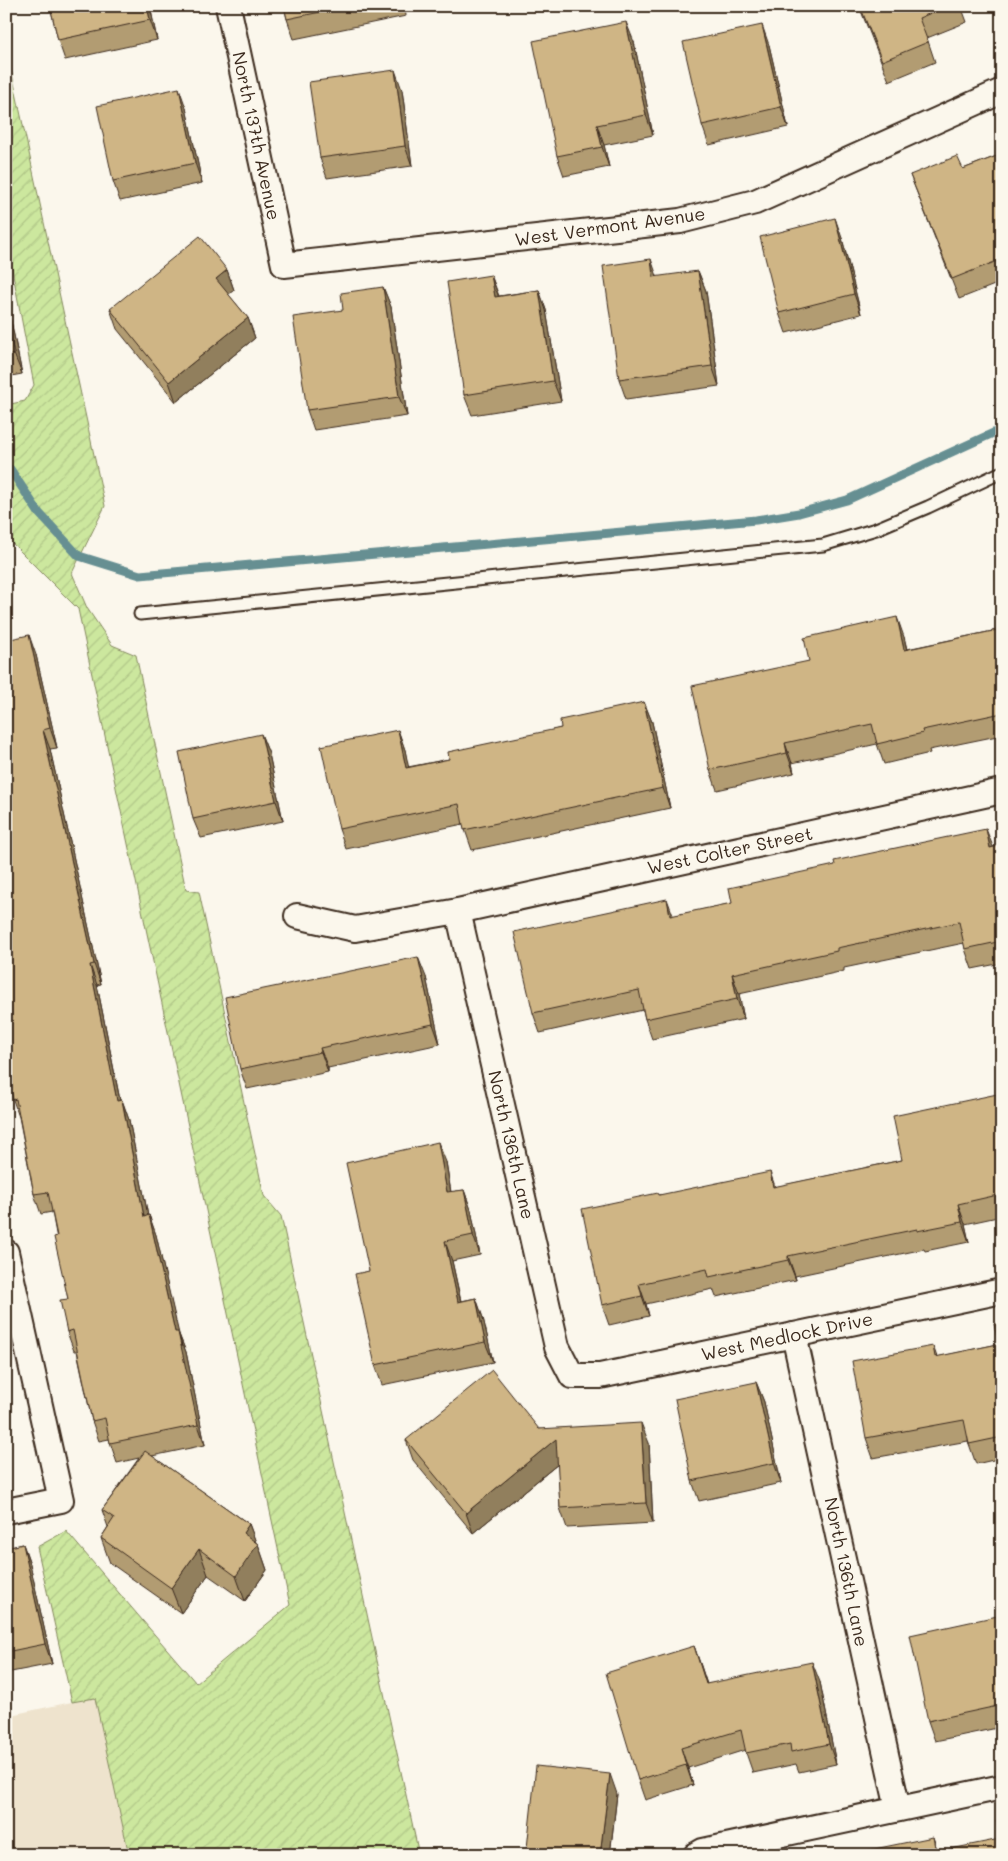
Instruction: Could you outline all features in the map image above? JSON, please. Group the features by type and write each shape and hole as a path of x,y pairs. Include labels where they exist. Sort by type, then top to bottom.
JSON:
{"street":[{"name":"North 137th Avenue","path":"228,6 284,265"},
{"name":"West Vermont Avenue","path":"284,265 680,221 755,202 1002,91"},
{"name":"West Colter Street","path":"297,916 355,929 458,910 1002,791"},
{"name":"North 136th Lane","path":"458,910 557,1347 572,1376"},
{"path":"6,1252 61,1500 6,1511"},
{"name":"West Medlock Drive","path":"572,1376 600,1376 1002,1291"},
{"name":"North 136th Lane","path":"794,1335 898,1809"},
{"path":"696,1855 703,1851 1002,1787"}],"lane":[{"path":"140,614 823,545 876,529 1002,472"}],"shaded area":[{"path":"95,1697 129,1855 6,1855 6,1716"}],"green space":[{"path":"6,46 105,506 72,573 87,608 112,645 136,655 186,890 199,892 264,1196 281,1216 419,1855 129,1855 95,1698 72,1702 37,1547 66,1531 196,1683 290,1605 78,609 6,537 6,405 25,401 34,385 6,237"}],"building":[{"path":"50,6 147,6 150,20 58,40"},
{"path":"284,6 349,6 287,19"},
{"path":"860,6 948,6 919,18 928,42 882,61"},
{"path":"626,22 646,115 597,125 602,147 557,156 533,41"},
{"path":"762,25 781,107 702,125 683,42"},
{"path":"395,70 405,146 320,158 309,82"},
{"path":"179,88 195,163 113,181 97,106"},
{"path":"1002,154 1002,259 952,279 910,175 957,156 963,169"},
{"path":"835,218 854,294 779,313 760,237"},
{"path":"200,236 227,270 216,279 248,318 169,382 110,309"},
{"path":"651,259 653,277 698,271 712,366 619,379 603,266"},
{"path":"491,275 495,297 539,290 553,381 464,395 447,282"},
{"path":"383,287 399,397 307,410 293,317 343,310 341,293"},
{"path":"6,314 14,354 6,356"},
{"path":"897,617 904,650 1002,629 1002,713 922,730 923,733 877,744 872,724 785,743 787,753 710,770 692,686 809,661 804,638"},
{"path":"29,635 50,728 43,730 94,964 90,965 117,1101 122,1100 144,1217 149,1215 175,1332 178,1332 198,1425 110,1443 105,1418 92,1421 73,1330 67,1332 60,1300 68,1299 54,1237 57,1236 48,1192 34,1194 16,1099 13,1100 6,1068 6,1030 10,1029 6,1007 6,640"},
{"path":"644,702 663,788 464,830 459,804 339,829 321,746 398,730 406,768 449,759 448,752 561,728 560,720"},
{"path":"261,734 276,801 193,819 179,752"},
{"path":"986,829 990,848 1002,845 1002,941 965,949 959,922 837,948 837,951 732,974 737,999 645,1019 639,990 533,1013 514,932 667,899 670,916 732,903 729,888 835,865 834,861"},
{"path":"418,957 433,1024 320,1048 321,1052 240,1069 225,997"},
{"path":"1002,1093 1002,1194 958,1204 962,1222 917,1231 917,1229 788,1256 788,1260 709,1277 707,1269 639,1284 642,1296 602,1305 582,1209 770,1172 773,1187 902,1160 893,1116"},
{"path":"438,1142 447,1192 464,1190 473,1235 445,1241 458,1302 476,1298 485,1342 375,1365 355,1274 369,1271 346,1163"},
{"path":"1002,1322 1002,1437 969,1444 964,1420 866,1438 852,1361 933,1346 935,1357 998,1344 994,1324"},
{"path":"492,1370 539,1429 641,1423 646,1503 560,1508 556,1439 466,1513 406,1440"},
{"path":"756,1382 774,1463 692,1481 675,1399"},
{"path":"145,1451 249,1524 243,1533 258,1544 236,1576 199,1549 171,1588 101,1538 114,1518 102,1510"},
{"path":"23,1544 45,1644 6,1652 6,1548"},
{"path":"1002,1615 1002,1705 928,1721 910,1635"},
{"path":"694,1646 706,1684 812,1662 829,1744 791,1752 790,1744 746,1753 741,1730 681,1748 686,1765 638,1780 606,1673"},
{"path":"536,1766 610,1774 600,1855 527,1848"},
{"path":"1002,1820 1002,1855 845,1855 933,1837 936,1852 1000,1839 996,1821"}],"waterway":[{"path":"6,468 10,469 39,513 79,556 140,575 756,520 799,513 847,500 1002,429"}]}
